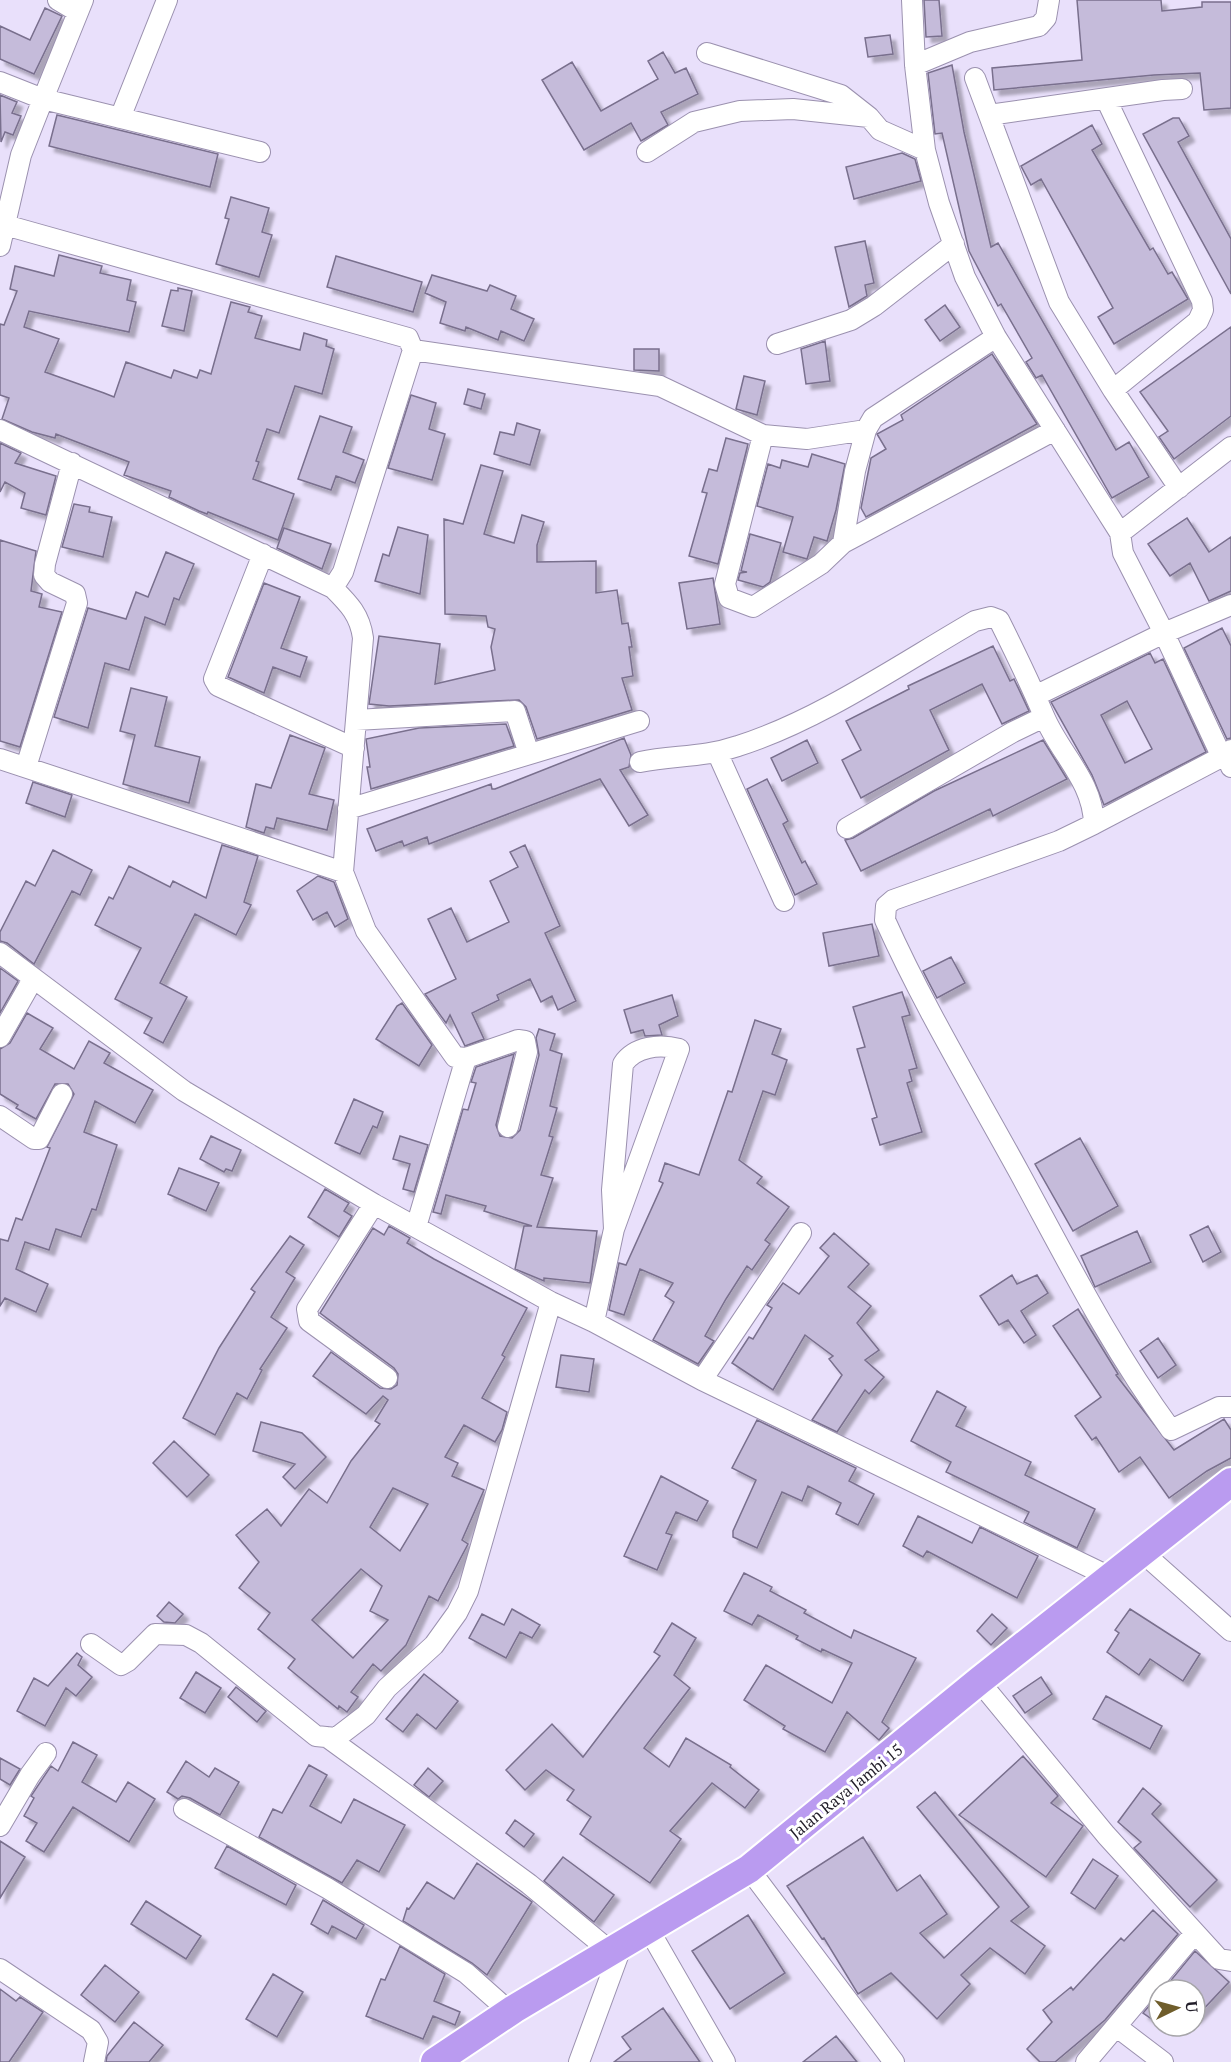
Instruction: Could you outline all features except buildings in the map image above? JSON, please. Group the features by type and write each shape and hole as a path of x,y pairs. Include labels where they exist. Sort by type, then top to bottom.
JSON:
{"highway":[{"name":"Jalan Raya Jambi 15","path":"435,2062 510,2012 749,1869 979,1681 1231,1482"}],"street":[{"path":"0,246 5,225 8,172 43,99 80,6 58,0"},
{"path":"120,118 166,0"},
{"path":"912,0 915,65 925,150 965,277 996,337 1120,533 1123,553 1164,633 1219,751 1230,757"},
{"path":"915,65 970,42 1039,26 1046,18 1049,0"},
{"path":"707,53 841,95 869,117 880,130 925,150"},
{"path":"975,78 1059,302 1113,390 1179,488"},
{"path":"0,82 43,99 260,152"},
{"path":"988,115 1182,89"},
{"path":"1106,99 1202,301 1203,310 1198,321 1113,390"},
{"path":"646,152 694,122 740,111 793,109 869,117"},
{"path":"5,225 408,338 413,350 343,572 333,588"},
{"path":"777,344 851,320 874,306 954,244"},
{"path":"843,543 855,471 866,430 873,418 996,337"},
{"path":"413,350 660,386 763,435 807,439 866,430"},
{"path":"0,430 333,588 353,608 361,623 363,638 343,872 366,932 455,1058 466,1058 518,1040 525,1041 527,1052 508,1127"},
{"path":"763,435 725,584 729,598 753,607 820,564 843,543 1055,430"},
{"path":"1120,533 1231,447"},
{"path":"26,767 77,603 75,594 50,582 44,575 72,463"},
{"path":"263,554 214,679 218,686 354,748"},
{"path":"1037,695 1164,633 1231,605"},
{"path":"640,762 664,757 694,757 717,752 798,723 975,621 991,617 999,620 1037,695 1044,717 1093,804 1094,824"},
{"path":"356,720 515,711 529,754"},
{"path":"847,828 1013,732 1044,717"},
{"path":"348,809 639,721"},
{"path":"717,752 784,901"},
{"path":"1230,757 1059,841 893,900 886,906 885,920 931,1016 1005,1146 1077,1283 1138,1386 1171,1430 1219,1407 1231,1407"},
{"path":"0,759 343,872"},
{"path":"0,953 184,1091 374,1204 551,1302 594,1322 702,1380 1110,1577"},
{"path":"0,1037 33,979"},
{"path":"594,1322 614,1229 679,1049 667,1046 649,1048 629,1055 623,1064 612,1190 614,1229"},
{"path":"416,1227 466,1058"},
{"path":"0,1116 34,1139 39,1139 62,1094"},
{"path":"374,1204 307,1309 307,1316 309,1321 387,1378"},
{"path":"702,1380 801,1233"},
{"path":"90,1644 121,1665 155,1634 186,1635 236,1669 316,1736 336,1738 366,1715 387,1688 434,1645 457,1613 468,1591 551,1302"},
{"path":"1142,1551 1231,1631"},
{"path":"979,1681 1106,1835 1219,1959 1231,1961"},
{"path":"327,1737 616,1948 579,2062"},
{"path":"0,1826 30,1775 46,1753"},
{"path":"184,1809 327,1888 456,1967 481,1985 510,2012"},
{"path":"749,1869 894,2062"},
{"path":"649,1930 724,2062"},
{"path":"1086,2062 1195,1933"},
{"path":"0,1969 91,2030 98,2042 94,2062"},
{"path":"1117,2026 1163,2062"}]}
